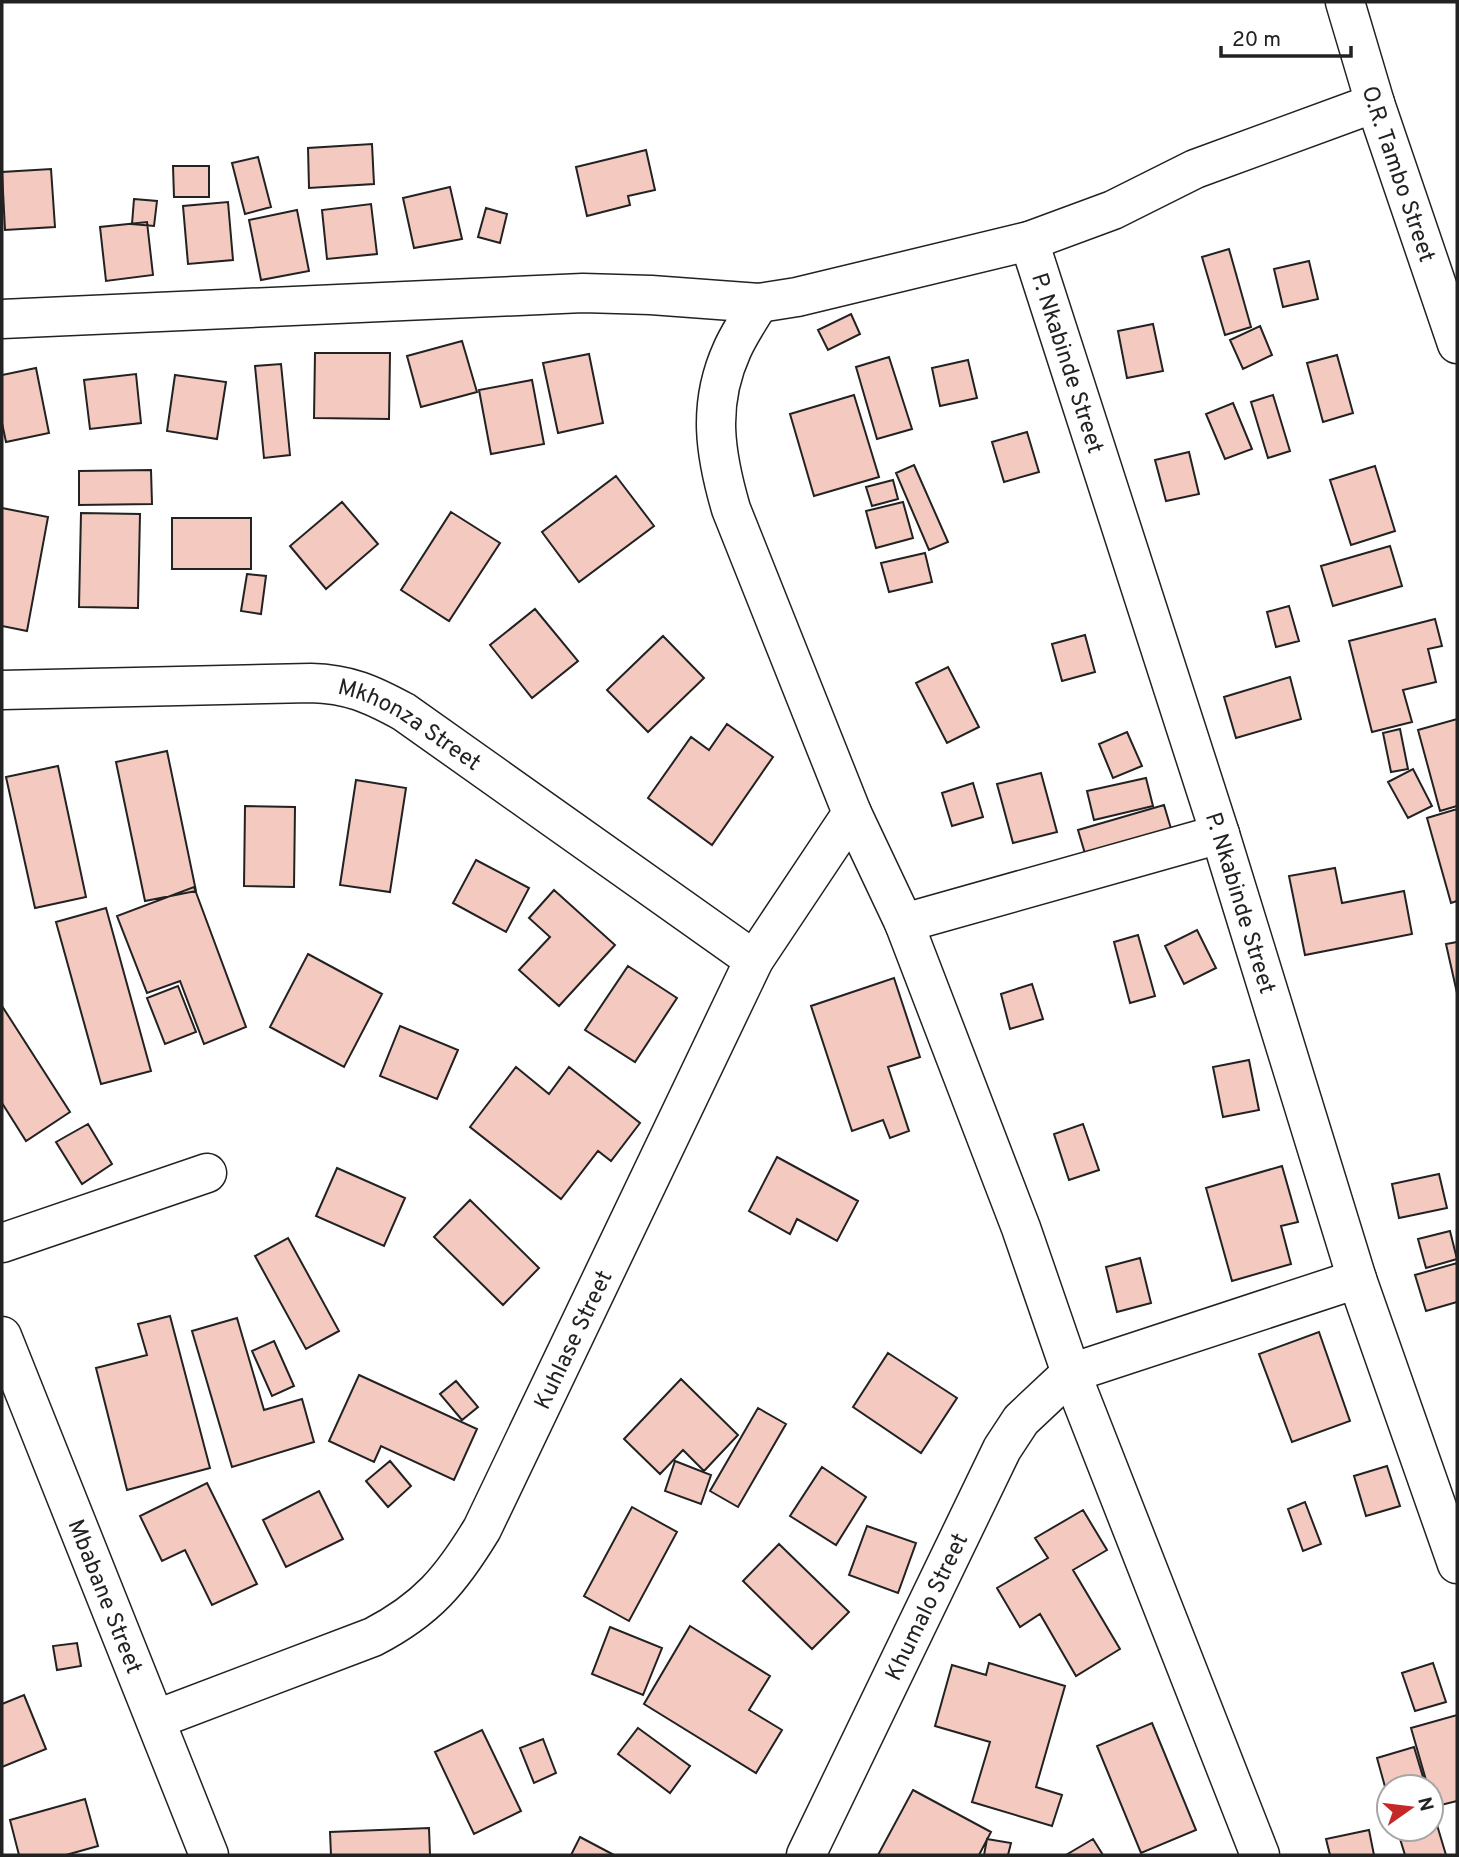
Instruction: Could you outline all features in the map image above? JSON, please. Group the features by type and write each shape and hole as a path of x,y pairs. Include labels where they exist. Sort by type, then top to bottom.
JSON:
{"street":[{"name":"O.R. Tambo Street","path":"1345,2 1457,344"},
{"path":"2,319 583,293 759,303 850,286 1029,240 1113,210 1195,169 1376,103"},
{"name":"P. Nkabinde Street","path":"1029,240 1220,834 1357,1279 1457,1564"},
{"path":"759,303 732,350 719,387 715,430 719,469 731,509 852,813 904,923 1021,1228 1071,1373 1260,1855"},
{"name":"Mkhonza Street","path":"2,690 311,682 353,687 404,712 754,960"},
{"name":"Kuhlase Street","path":"157,1719 346,1648 402,1622 432,1598 458,1568 482,1529 754,960 852,813"},
{"path":"904,923 1220,834"},
{"path":"2,1243 207,1174"},
{"path":"1071,1373 1357,1279"},
{"name":"Mbabane Street","path":"2,1336 209,1855"},
{"name":"Khumalo Street","path":"806,1855 1002,1449 1021,1420 1071,1373"}],"building":[{"path":"372,144 374,184 309,188 308,148"},
{"path":"646,150 655,190 628,196 630,205 587,216 576,167"},
{"path":"258,157 271,207 245,214 232,163"},
{"path":"173,166 209,166 209,197 174,197"},
{"path":"51,169 55,227 5,230 2,172"},
{"path":"450,187 462,239 414,248 403,198"},
{"path":"134,199 157,201 154,226 132,224"},
{"path":"228,202 233,260 188,264 183,206"},
{"path":"371,204 377,254 327,259 322,210"},
{"path":"486,208 507,214 500,243 478,237"},
{"path":"297,210 309,271 261,280 249,220"},
{"path":"147,222 153,275 106,281 100,227"},
{"path":"1229,249 1251,327 1225,335 1202,257"},
{"path":"1309,261 1318,299 1283,307 1274,269"},
{"path":"851,314 860,334 828,350 818,330"},
{"path":"1153,324 1163,371 1127,378 1118,331"},
{"path":"1260,326 1272,355 1243,369 1230,340"},
{"path":"462,341 477,392 421,407 407,356"},
{"path":"315,353 390,353 389,419 314,418"},
{"path":"589,354 603,423 558,433 543,363"},
{"path":"1337,355 1353,413 1323,422 1307,363"},
{"path":"889,357 912,429 877,439 856,367"},
{"path":"968,360 977,398 940,406 932,368"},
{"path":"281,364 290,455 264,458 255,366"},
{"path":"36,368 49,433 6,442 2,423 2,375"},
{"path":"136,374 141,423 90,429 84,380"},
{"path":"175,375 226,382 217,439 167,431"},
{"path":"532,380 544,444 491,454 479,390"},
{"path":"854,395 879,477 814,496 790,414"},
{"path":"1273,395 1290,451 1268,458 1251,402"},
{"path":"1233,403 1252,449 1225,459 1206,414"},
{"path":"1027,432 1039,472 1004,482 992,442"},
{"path":"1189,452 1199,494 1166,501 1155,460"},
{"path":"914,465 948,542 929,550 896,473"},
{"path":"1375,466 1395,531 1351,545 1330,480"},
{"path":"151,470 152,504 79,505 79,471"},
{"path":"616,476 654,526 579,582 542,532"},
{"path":"893,480 898,499 872,506 866,487"},
{"path":"342,502 378,544 326,589 290,546"},
{"path":"903,502 913,538 876,548 866,511"},
{"path":"2,508 48,517 27,631 2,626"},
{"path":"451,512 500,543 449,621 401,590"},
{"path":"81,513 140,514 138,608 79,607"},
{"path":"172,518 251,518 251,569 172,569"},
{"path":"1390,546 1402,586 1333,606 1321,566"},
{"path":"925,553 932,582 889,592 881,563"},
{"path":"247,574 266,576 261,614 241,611"},
{"path":"1289,606 1299,641 1276,647 1267,612"},
{"path":"535,609 578,661 532,698 490,645"},
{"path":"1435,619 1442,646 1428,649 1436,682 1403,690 1412,722 1372,732 1349,641"},
{"path":"1085,635 1095,672 1062,681 1052,644"},
{"path":"663,636 704,678 648,732 607,690"},
{"path":"948,667 979,727 947,743 916,683"},
{"path":"1290,677 1301,719 1236,738 1224,697"},
{"path":"1457,719 1457,806 1440,811 1418,730"},
{"path":"727,724 773,757 712,845 648,798 691,737 709,750"},
{"path":"1400,729 1408,769 1391,772 1383,733"},
{"path":"1127,732 1142,766 1113,778 1099,744"},
{"path":"167,751 196,891 145,901 116,762"},
{"path":"58,766 86,897 35,908 6,777"},
{"path":"1413,769 1432,806 1408,818 1388,782"},
{"path":"1041,773 1057,832 1013,843 997,784"},
{"path":"1146,778 1153,806 1094,820 1087,791"},
{"path":"356,780 406,788 390,892 340,885"},
{"path":"973,783 983,817 952,826 942,793"},
{"path":"1164,805 1172,832 1086,857 1078,830"},
{"path":"245,806 295,807 294,887 244,886"},
{"path":"1457,809 1457,901 1451,903 1427,818"},
{"path":"476,860 529,888 506,932 453,903"},
{"path":"1335,868 1342,903 1404,891 1412,934 1305,955 1289,876"},
{"path":"194,887 246,1027 204,1044 180,981 147,993 117,916"},
{"path":"554,890 615,945 559,1006 519,970 550,937 529,918"},
{"path":"106,908 151,1071 101,1084 56,922"},
{"path":"1197,930 1216,968 1184,984 1165,946"},
{"path":"1138,935 1155,996 1130,1003 1114,942"},
{"path":"1457,942 1457,993 1446,944"},
{"path":"308,954 382,994 344,1067 270,1027"},
{"path":"628,966 677,998 635,1062 585,1030"},
{"path":"894,978 920,1057 888,1067 909,1131 890,1138 883,1120 852,1131 811,1006"},
{"path":"1032,984 1043,1019 1010,1029 1001,994"},
{"path":"178,986 196,1032 165,1044 147,998"},
{"path":"2,1006 70,1112 26,1141 2,1103"},
{"path":"400,1026 458,1050 437,1099 380,1076"},
{"path":"1249,1060 1259,1110 1223,1117 1213,1067"},
{"path":"516,1067 549,1094 569,1067 640,1123 611,1161 598,1151 561,1199 470,1127"},
{"path":"88,1124 112,1164 82,1184 56,1142"},
{"path":"1083,1124 1099,1170 1069,1180 1054,1134"},
{"path":"777,1157 858,1201 837,1241 797,1219 790,1234 749,1211"},
{"path":"1282,1166 1298,1222 1281,1226 1291,1264 1232,1281 1206,1188"},
{"path":"337,1168 405,1198 384,1246 316,1216"},
{"path":"1439,1174 1447,1208 1399,1218 1392,1184"},
{"path":"470,1200 539,1268 503,1305 434,1237"},
{"path":"1450,1231 1457,1259 1426,1268 1418,1239"},
{"path":"288,1238 339,1331 306,1349 255,1256"},
{"path":"1140,1258 1151,1303 1117,1312 1106,1267"},
{"path":"1457,1263 1457,1302 1426,1311 1415,1275"},
{"path":"170,1316 210,1468 127,1490 96,1368 147,1355 138,1324"},
{"path":"237,1318 264,1410 302,1399 314,1442 232,1467 192,1331"},
{"path":"1319,1332 1350,1421 1292,1442 1259,1354"},
{"path":"274,1341 294,1386 272,1396 252,1351"},
{"path":"888,1353 957,1398 921,1453 853,1407"},
{"path":"359,1375 477,1429 454,1480 381,1446 374,1462 329,1441"},
{"path":"681,1379 738,1435 704,1471 683,1450 660,1474 624,1439"},
{"path":"456,1381 478,1407 462,1420 440,1394"},
{"path":"758,1408 786,1424 738,1507 710,1491"},
{"path":"390,1461 411,1486 388,1507 366,1481"},
{"path":"675,1461 711,1475 701,1504 665,1491"},
{"path":"1387,1466 1400,1506 1366,1516 1354,1476"},
{"path":"822,1467 866,1497 836,1545 790,1516"},
{"path":"207,1483 257,1584 212,1605 185,1550 162,1561 140,1516"},
{"path":"319,1491 343,1539 286,1567 263,1520"},
{"path":"1305,1502 1321,1544 1303,1551 1288,1509"},
{"path":"632,1507 677,1532 629,1621 584,1596"},
{"path":"1083,1510 1107,1550 1073,1570 1120,1649 1076,1676 1040,1614 1020,1627 997,1588 1048,1558 1035,1538"},
{"path":"867,1526 916,1543 898,1593 849,1575"},
{"path":"779,1544 849,1612 812,1649 743,1581"},
{"path":"690,1626 770,1676 749,1710 782,1730 756,1773 644,1704"},
{"path":"610,1627 662,1648 643,1695 592,1674"},
{"path":"77,1643 81,1666 57,1670 53,1646"},
{"path":"989,1663 1065,1686 1036,1787 1062,1795 1052,1826 972,1802 990,1742 935,1726 952,1665 986,1675"},
{"path":"1433,1663 1446,1702 1415,1711 1402,1673"},
{"path":"24,1695 46,1749 2,1767 2,1704"},
{"path":"1457,1715 1457,1801 1445,1804 1445,1773 1424,1773 1411,1728"},
{"path":"1152,1723 1196,1830 1141,1853 1097,1746"},
{"path":"638,1728 690,1766 670,1793 618,1754"},
{"path":"482,1730 521,1811 474,1834 435,1752"},
{"path":"543,1739 556,1773 534,1783 520,1748"},
{"path":"1414,1747 1422,1773 1381,1773 1377,1758"},
{"path":"913,1790 991,1832 979,1855 878,1855"},
{"path":"85,1799 98,1846 66,1855 19,1855 10,1820"},
{"path":"429,1828 430,1855 331,1855 330,1832"},
{"path":"1369,1830 1374,1855 1330,1855 1326,1839"},
{"path":"580,1837 614,1855 571,1855"},
{"path":"987,1839 1011,1843 1008,1855 984,1855"},
{"path":"1093,1839 1103,1855 1066,1855"},
{"path":"1401,1843 1442,1843 1446,1855 1405,1855"}]}
